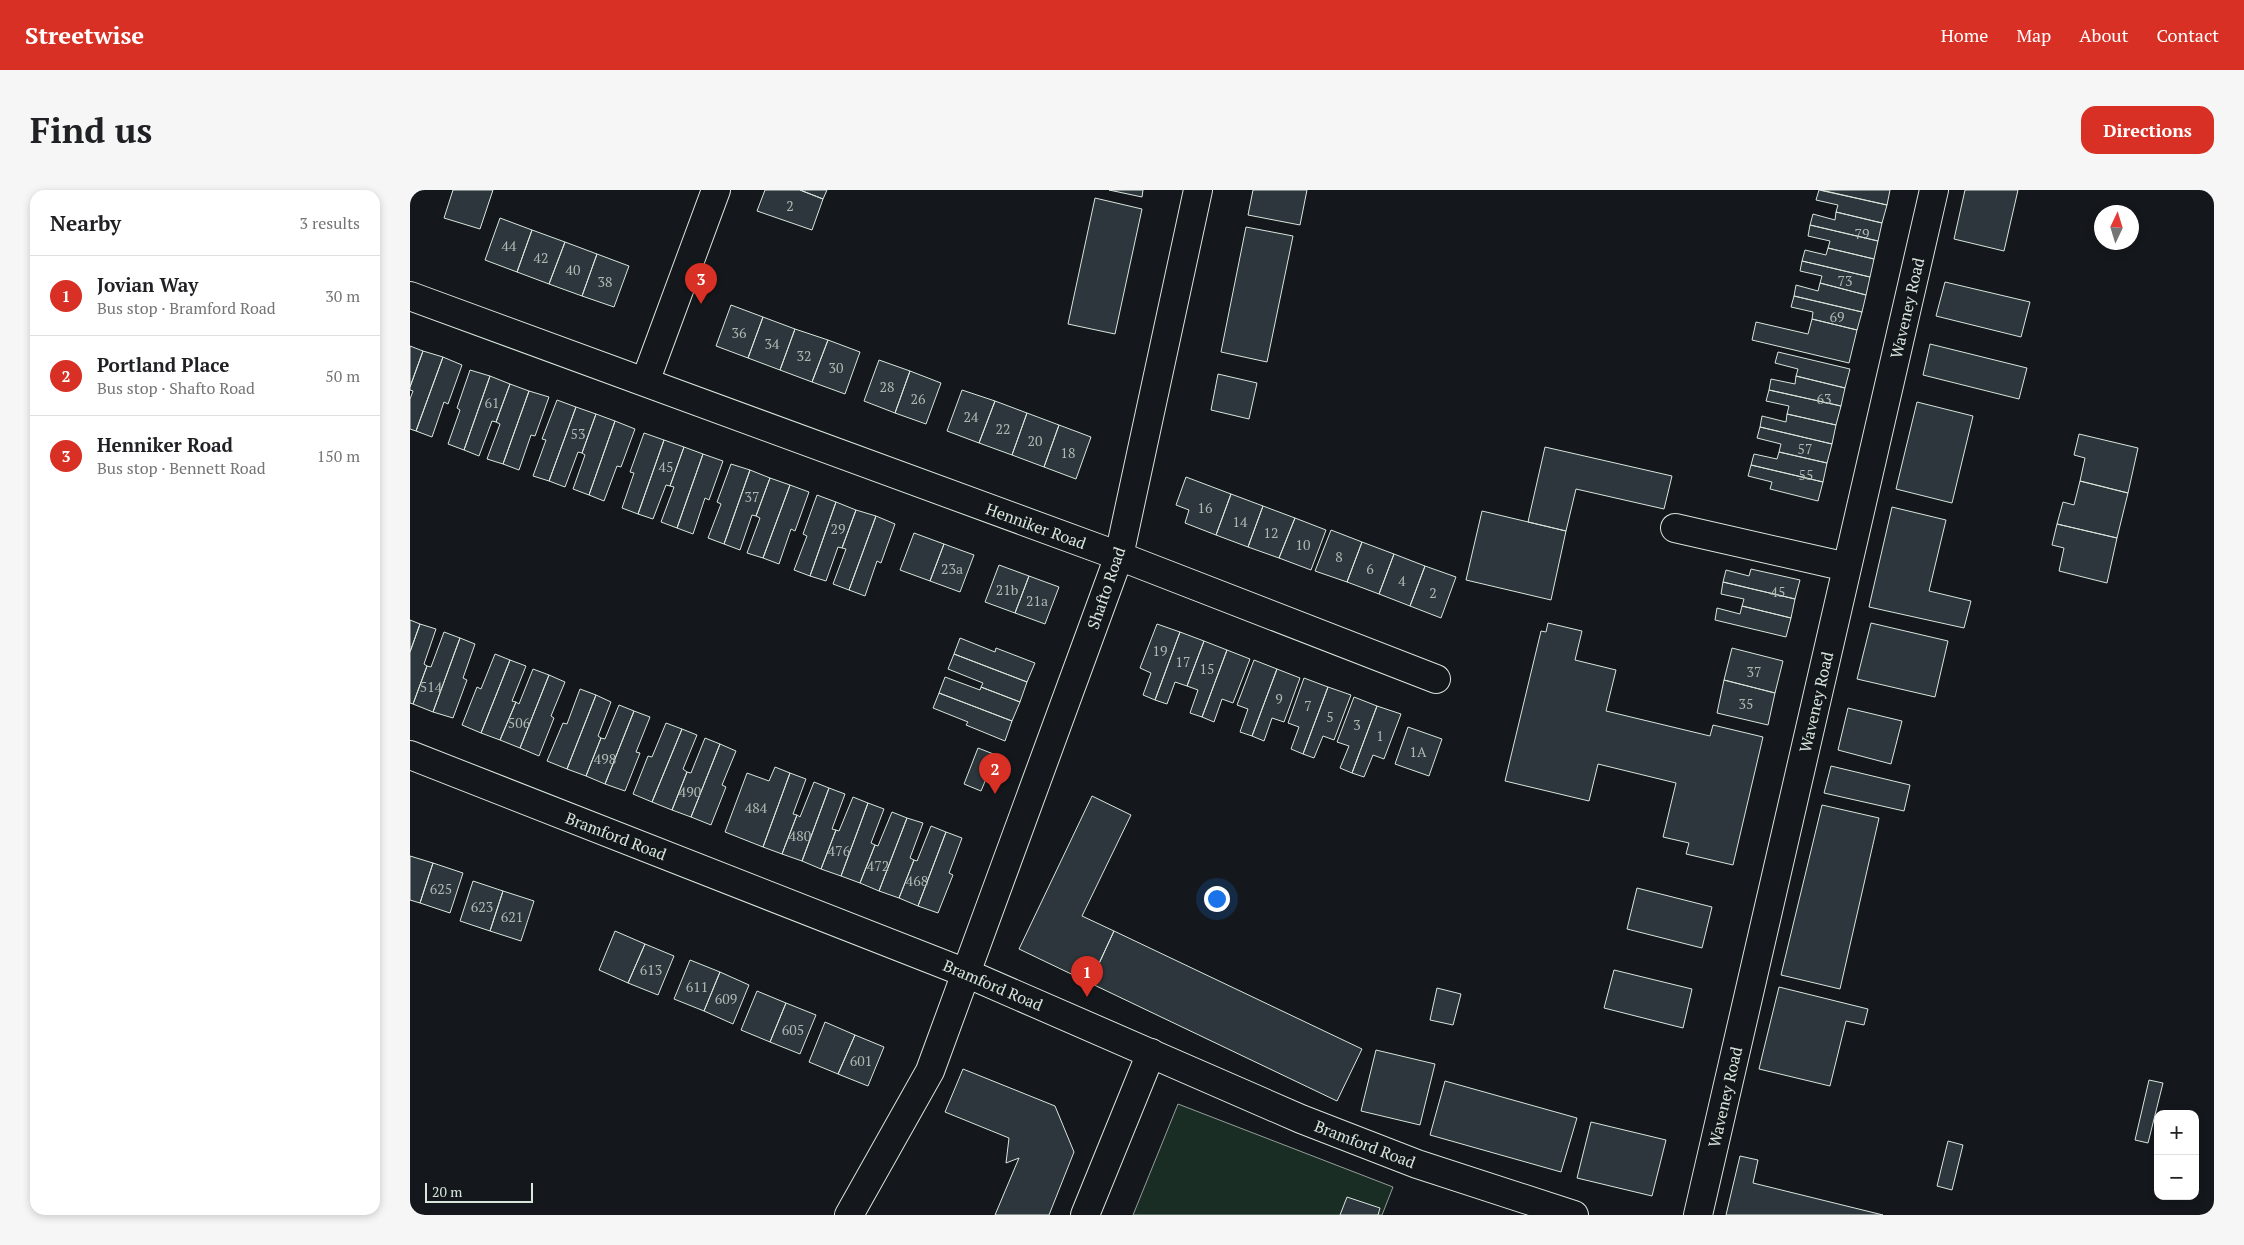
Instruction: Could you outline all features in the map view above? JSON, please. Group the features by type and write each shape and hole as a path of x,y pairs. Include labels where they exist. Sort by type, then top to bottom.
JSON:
{"street":[{"path":"645,382 716,190"},
{"name":"Shafto Road","path":"849,1215 930,1071 1120,556 1198,190"},
{"name":"Waveney Road","path":"1698,1215 1934,190"},
{"name":"Henniker Road","path":"410,296 1120,556 1436,679"},
{"path":"1675,528 1847,568"},
{"name":"Bramford Road","path":"410,755 966,973 1301,1119 1417,1164 1574,1215"},
{"path":"1086,1215 1151,1053"}],"green space":[{"path":"1178,1104 1393,1187 1382,1215 1133,1215"}],"building":[{"path":"453,190 493,190 480,229 444,218"},
{"path":"765,190 800,190 823,199 812,230 757,211"},
{"path":"800,190 827,190 823,199"},
{"path":"1109,190 1143,190 1142,197"},
{"path":"1253,190 1307,190 1300,225 1248,215"},
{"path":"1819,190 1887,205 1882,223 1836,212 1838,205 1816,200"},
{"path":"1821,190 1890,190 1887,205"},
{"path":"1965,190 2018,190 2004,251 1954,239"},
{"path":"1095,198 1142,209 1115,334 1068,324"},
{"path":"1836,212 1882,223 1878,241 1810,225 1813,214 1835,220"},
{"path":"500,218 532,230 517,272 485,260"},
{"path":"1810,225 1878,241 1874,259 1828,248 1830,241 1808,236"},
{"path":"1246,227 1293,236 1267,362 1221,352"},
{"path":"532,230 565,242 549,284 517,272"},
{"path":"565,242 597,254 582,296 549,284"},
{"path":"1828,248 1874,259 1870,277 1802,261 1805,250 1826,255"},
{"path":"597,254 629,266 614,307 582,296"},
{"path":"1802,261 1870,277 1866,295 1820,283 1822,276 1800,271"},
{"path":"1945,282 2030,302 2021,337 1936,316"},
{"path":"1820,283 1866,295 1862,312 1794,296 1796,285 1818,291"},
{"path":"1794,296 1862,312 1857,330 1812,319 1813,312 1791,307"},
{"path":"731,305 763,317 748,358 716,346"},
{"path":"763,317 795,329 780,370 748,358"},
{"path":"1812,319 1857,330 1849,363 1752,340 1756,322 1808,334"},
{"path":"795,329 828,340 812,382 780,370"},
{"path":"828,340 860,352 845,394 812,382"},
{"path":"1930,344 2027,368 2019,399 1923,375"},
{"path":"410,346 423,351 410,387"},
{"path":"423,351 443,357 416,431 410,429 410,399 413,391 410,390 410,387"},
{"path":"1778,352 1850,369 1845,388 1796,376 1798,369 1775,363"},
{"path":"443,357 462,365 448,404 444,402 432,437 416,431"},
{"path":"879,360 910,371 895,413 864,401"},
{"path":"470,370 490,376 464,450 448,444 460,410 457,408"},
{"path":"910,371 941,383 926,424 895,413"},
{"path":"1218,374 1257,383 1249,419 1211,410"},
{"path":"490,376 510,384 496,422 492,421 479,456 464,450"},
{"path":"1796,376 1845,388 1841,406 1769,390 1771,379 1795,384"},
{"path":"510,384 529,391 503,464 487,459 500,424 496,422"},
{"path":"962,390 995,401 979,443 947,431"},
{"path":"1769,390 1841,406 1836,425 1787,414 1789,406 1766,401"},
{"path":"529,391 549,397 535,436 531,435 519,470 503,464"},
{"path":"557,400 576,407 549,481 533,476 546,440 542,439"},
{"path":"995,401 1027,413 1012,455 979,443"},
{"path":"1917,402 1973,416 1952,503 1896,489"},
{"path":"576,407 596,414 582,453 578,452 565,487 549,481"},
{"path":"1027,413 1059,425 1044,467 1012,455"},
{"path":"596,414 615,421 589,495 573,489 585,455 582,453"},
{"path":"1787,414 1836,425 1832,444 1760,427 1762,416 1786,422"},
{"path":"615,421 635,429 621,467 617,466 604,501 589,495"},
{"path":"1059,425 1091,437 1076,479 1044,467"},
{"path":"1760,427 1832,444 1827,463 1779,452 1781,444 1757,438"},
{"path":"644,433 664,440 638,514 622,508 634,473 630,472"},
{"path":"2079,434 2138,448 2128,493 2080,481 2085,458 2074,455"},
{"path":"664,440 684,447 670,486 666,485 653,519 638,514"},
{"path":"684,447 703,454 677,528 661,522 674,487 670,486"},
{"path":"1545,447 1672,476 1664,509 1576,489 1566,531 1528,522"},
{"path":"1779,452 1827,463 1823,482 1751,465 1754,454 1777,459"},
{"path":"703,454 723,461 709,500 705,498 693,534 677,528"},
{"path":"731,464 750,470 724,544 708,538 721,504 717,502"},
{"path":"1751,465 1823,482 1818,501 1770,489 1772,482 1748,476"},
{"path":"750,470 770,478 756,516 752,515 740,550 724,544"},
{"path":"1186,477 1231,494 1216,535 1185,523 1189,510 1176,505"},
{"path":"770,478 790,485 763,558 747,553 760,518 756,516"},
{"path":"2080,481 2128,493 2117,538 2057,524 2063,502 2074,505"},
{"path":"790,485 809,492 795,531 791,529 779,564 763,558"},
{"path":"1231,494 1263,506 1248,547 1216,535"},
{"path":"817,495 836,502 810,576 794,570 807,536 803,534"},
{"path":"836,502 856,510 842,548 838,547 826,581 810,576"},
{"path":"1263,506 1295,518 1279,558 1248,547"},
{"path":"1892,507 1946,520 1929,591 1971,601 1964,628 1869,607"},
{"path":"856,510 876,516 849,590 833,584 846,549 842,548"},
{"path":"1482,511 1566,531 1551,600 1466,580"},
{"path":"876,516 895,524 881,563 877,561 865,596 849,590"},
{"path":"1295,518 1326,530 1311,570 1279,558"},
{"path":"2057,524 2117,538 2107,583 2059,571 2064,548 2052,545"},
{"path":"1331,530 1362,542 1347,582 1315,571"},
{"path":"914,533 944,544 930,581 900,570"},
{"path":"1362,542 1394,554 1379,594 1347,582"},
{"path":"944,544 974,555 960,592 930,581"},
{"path":"1394,554 1425,566 1410,606 1379,594"},
{"path":"999,565 1029,576 1015,613 985,602"},
{"path":"1425,566 1456,577 1441,618 1410,606"},
{"path":"1751,569 1800,580 1795,599 1723,582 1726,570 1749,576"},
{"path":"1029,576 1059,587 1045,624 1015,613"},
{"path":"1723,582 1795,599 1791,618 1742,606 1744,599 1721,594"},
{"path":"1742,606 1791,618 1786,637 1715,620 1717,608 1740,614"},
{"path":"410,620 420,624 410,652"},
{"path":"1548,623 1582,631 1575,660 1616,670 1606,711 1710,736 1713,725 1763,737 1733,865 1686,854 1689,843 1663,837 1676,783 1598,764 1589,801 1505,781 1541,631 1546,632"},
{"path":"1871,623 1948,641 1935,697 1857,679"},
{"path":"420,624 436,629 424,664 427,666 413,704 410,703 410,652"},
{"path":"1157,624 1180,632 1155,700 1143,695 1151,673 1140,668"},
{"path":"444,632 460,638 433,712 413,704 427,666 431,667"},
{"path":"1180,632 1204,641 1187,686 1175,682 1167,704 1155,700"},
{"path":"460,638 475,644 463,678 467,680 453,718 433,712"},
{"path":"960,638 995,652 996,648 1035,663 1027,682 954,654"},
{"path":"1204,641 1227,650 1202,717 1190,713 1198,690 1187,686"},
{"path":"1732,648 1783,661 1775,693 1724,680"},
{"path":"1227,650 1250,659 1233,703 1222,699 1214,722 1202,717"},
{"path":"495,654 510,660 481,733 462,725 477,687 481,689"},
{"path":"954,654 1027,682 1020,702 981,687 983,683 948,669"},
{"path":"510,660 526,666 512,701 516,702 500,740 481,733"},
{"path":"1254,660 1277,669 1252,736 1240,732 1248,709 1237,705"},
{"path":"533,669 549,675 520,748 500,740 516,702 519,704"},
{"path":"1277,669 1300,678 1284,722 1272,718 1264,741 1252,736"},
{"path":"549,675 565,682 551,716 554,718 539,756 520,748"},
{"path":"945,677 980,690 981,687 1020,702 1012,721 939,693"},
{"path":"1304,678 1328,687 1303,754 1291,749 1299,727 1288,723"},
{"path":"1724,680 1775,693 1768,725 1717,713"},
{"path":"1328,687 1351,695 1334,740 1323,736 1314,758 1303,754"},
{"path":"580,689 596,695 567,769 547,761 563,723 567,724"},
{"path":"939,693 1012,721 1005,741 966,725 968,722 933,708"},
{"path":"596,695 611,702 598,736 601,738 586,776 567,769"},
{"path":"1354,697 1377,706 1352,773 1340,768 1349,746 1337,742"},
{"path":"619,705 634,711 605,784 586,776 601,738 605,739"},
{"path":"1377,706 1401,714 1384,759 1373,755 1364,777 1352,773"},
{"path":"1848,708 1902,721 1891,764 1838,750"},
{"path":"634,711 650,717 636,752 640,753 625,791 605,784"},
{"path":"666,723 682,729 652,802 633,794 648,756 652,757"},
{"path":"1408,727 1442,739 1429,776 1395,764"},
{"path":"682,729 697,735 683,769 687,772 672,810 652,802"},
{"path":"705,738 720,744 691,817 672,810 687,772 691,773"},
{"path":"720,744 736,751 722,785 726,787 711,825 691,817"},
{"path":"978,748 996,755 981,791 964,784"},
{"path":"1831,766 1910,785 1904,811 1824,793"},
{"path":"775,767 790,773 763,847 725,832 747,773 769,781"},
{"path":"790,773 806,779 793,814 797,815 782,854 763,847"},
{"path":"814,782 829,788 802,861 782,854 797,815 800,817"},
{"path":"829,788 845,794 832,829 836,830 821,869 802,861"},
{"path":"1092,796 1131,815 1082,916 1114,931 1090,983 1019,949"},
{"path":"853,797 868,803 841,876 821,869 836,830 839,831"},
{"path":"868,803 884,809 871,843 875,845 860,883 841,876"},
{"path":"1822,805 1879,818 1840,989 1781,975"},
{"path":"892,812 907,818 879,891 860,883 875,845 878,846"},
{"path":"907,818 923,823 910,858 914,860 899,898 879,891"},
{"path":"931,826 946,832 918,906 899,898 914,860 917,861"},
{"path":"946,832 962,838 949,873 953,875 938,913 918,906"},
{"path":"410,856 433,863 420,903 410,900"},
{"path":"433,863 463,873 450,913 420,903"},
{"path":"473,881 503,891 490,931 460,921"},
{"path":"1637,888 1712,907 1702,948 1627,929"},
{"path":"503,891 534,901 521,941 490,931"},
{"path":"615,931 645,944 628,983 599,970"},
{"path":"1114,931 1362,1049 1337,1101 1090,983"},
{"path":"645,944 674,956 658,995 628,983"},
{"path":"690,960 720,972 704,1011 674,999"},
{"path":"1614,970 1692,989 1683,1028 1604,1008"},
{"path":"720,972 749,985 733,1024 704,1011"},
{"path":"1779,987 1868,1009 1864,1025 1846,1021 1830,1086 1759,1069"},
{"path":"1437,988 1461,994 1453,1025 1430,1020"},
{"path":"757,991 786,1003 770,1042 741,1030"},
{"path":"786,1003 816,1015 800,1054 770,1042"},
{"path":"825,1022 855,1035 838,1074 809,1062"},
{"path":"855,1035 884,1047 868,1086 838,1074"},
{"path":"1376,1050 1435,1064 1420,1125 1361,1111"},
{"path":"963,1069 1055,1106 1074,1152 1049,1215 995,1215 1019,1158 1006,1163 1009,1138 945,1112"},
{"path":"2149,1080 2163,1083 2156,1110 2154,1110 2154,1119 2148,1143 2135,1140"},
{"path":"1445,1081 1577,1118 1561,1172 1430,1135"},
{"path":"1591,1122 1666,1140 1652,1196 1577,1178"},
{"path":"1948,1141 1963,1145 1952,1190 1937,1186"},
{"path":"1740,1156 1758,1160 1753,1183 1883,1215 1726,1215"},
{"path":"1347,1197 1380,1208 1378,1215 1340,1215"}],"place":[{"name":"Henniker Road","path":"701,304"},
{"name":"Portland Place","path":"995,794"},
{"name":"Jovian Way","path":"1087,997"}]}
